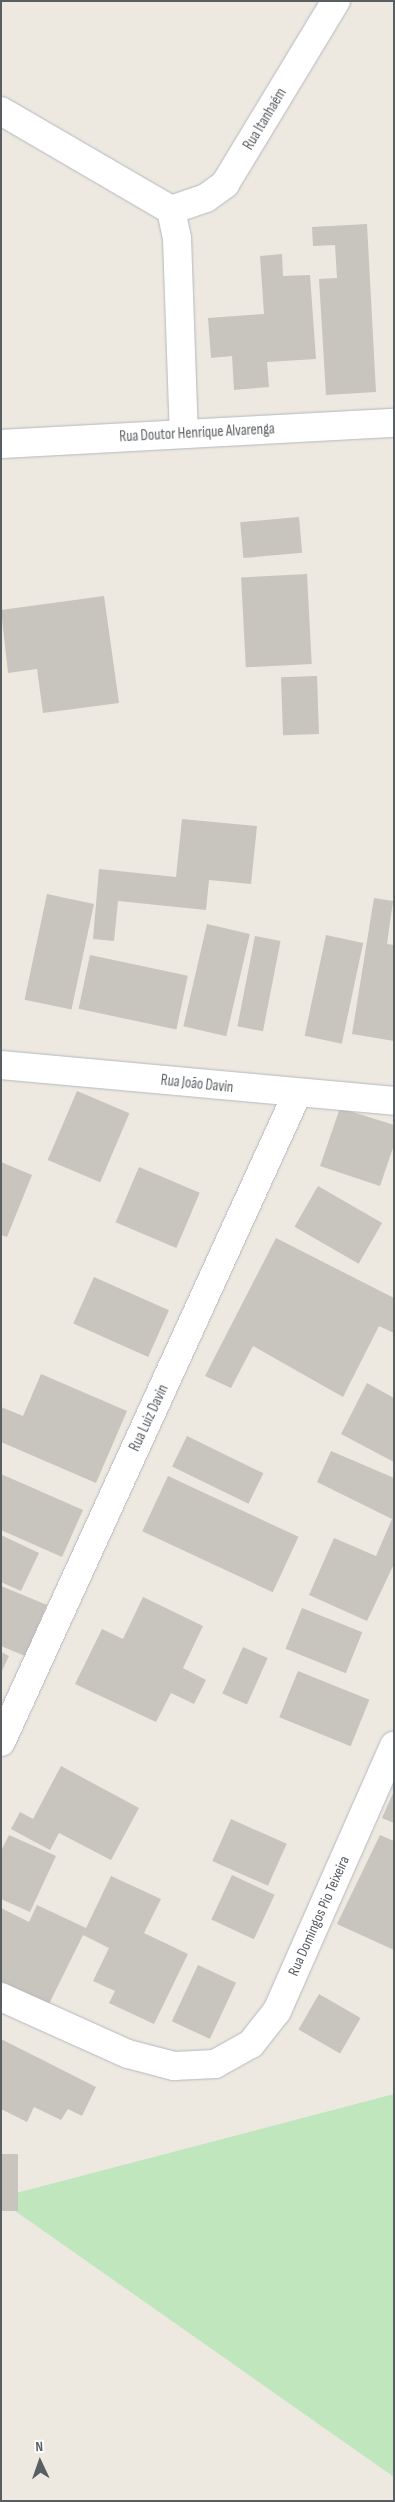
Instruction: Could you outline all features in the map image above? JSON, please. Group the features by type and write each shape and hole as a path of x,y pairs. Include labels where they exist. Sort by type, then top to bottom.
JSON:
{"street":[{"name":"Rua Itanhaém","path":"171,210 206,198 225,184 336,1"},
{"path":"1,111 171,210 177,238 184,434"},
{"name":"Rua Doutor Henrique Alvarenga","path":"1,444 394,423"},
{"name":"Rua João Davin","path":"1,1065 297,1094 394,1101"},
{"name":"Rua Luiz Davin","path":"1,1742 297,1094"},
{"name":"Rua Domingos Pio Teixeira","path":"1,1998 128,2054 174,2066 216,2064 251,2044 277,2011 394,1746"}],"green space":[{"path":"394,2094 394,2477 1,2201 1,2197"}],"building":[{"path":"367,224 376,392 326,395 319,279 337,278 335,245 313,246 312,227"},
{"path":"282,254 283,276 310,275 316,359 267,362 269,387 234,390 232,356 211,358 208,318 264,314 260,256"},
{"path":"299,517 302,553 243,558 240,522"},
{"path":"307,574 312,664 246,667 241,577"},
{"path":"104,596 119,703 43,713 37,669 8,673 1,610"},
{"path":"317,676 319,734 283,735 281,677"},
{"path":"182,819 257,826 251,884 209,880 206,910 118,901 114,941 93,939 99,869 176,877"},
{"path":"47,894 94,904 71,1010 25,1000"},
{"path":"374,898 393,901 387,944 394,945 394,1041 352,1034"},
{"path":"207,924 250,934 226,1036 183,1026"},
{"path":"326,935 363,943 342,1044 305,1036"},
{"path":"255,936 281,941 263,1031 237,1026"},
{"path":"90,955 188,976 176,1030 79,1009"},
{"path":"77,1091 129,1113 100,1182 48,1160"},
{"path":"340,1108 394,1125 394,1145 380,1186 320,1166"},
{"path":"1,1162 32,1175 7,1237 1,1235"},
{"path":"139,1167 200,1193 176,1248 116,1222"},
{"path":"318,1186 382,1223 359,1264 294,1227"},
{"path":"276,1238 394,1298 394,1333 379,1326 343,1397 253,1346 231,1388 205,1376"},
{"path":"94,1277 169,1310 148,1357 73,1324"},
{"path":"41,1374 127,1411 96,1483 1,1442 1,1407 23,1416"},
{"path":"367,1383 394,1398 394,1462 341,1434"},
{"path":"187,1436 263,1473 248,1504 172,1467"},
{"path":"331,1451 394,1478 394,1564 367,1621 309,1595 334,1538 376,1556 392,1519 317,1482"},
{"path":"1,1474 83,1510 62,1557 1,1530"},
{"path":"168,1476 299,1537 273,1592 142,1531"},
{"path":"1,1535 39,1553 21,1591 1,1582"},
{"path":"1,1586 47,1605 25,1656 1,1646"},
{"path":"143,1597 203,1626 183,1668 206,1680 194,1704 171,1693 156,1722 75,1684 102,1629 123,1639"},
{"path":"302,1608 362,1632 346,1673 286,1649"},
{"path":"243,1647 268,1658 247,1705 222,1694"},
{"path":"1,1652 9,1656 1,1673"},
{"path":"298,1671 369,1700 351,1746 279,1717"},
{"path":"61,1766 139,1808 111,1860 59,1833 50,1850 11,1829 20,1812 33,1819"},
{"path":"394,1791 394,1823 382,1818"},
{"path":"231,1819 287,1844 268,1886 212,1861"},
{"path":"9,1835 56,1856 30,1912 1,1899 1,1851"},
{"path":"380,1835 394,1841 394,1950 337,1924"},
{"path":"232,1875 275,1895 254,1939 211,1919"},
{"path":"111,1876 161,1899 144,1933 188,1954 154,2024 109,2003 115,1991 93,1981 109,1948 83,1935 49,2004 1,1982 1,1908 29,1922 37,1905 86,1928"},
{"path":"198,1965 236,1983 210,2039 172,2021"},
{"path":"319,1994 361,2018 340,2054 298,2030"},
{"path":"1,2039 96,2087 82,2116 68,2109 61,2120 34,2107 27,2122 1,2109"},
{"path":"1,2154 18,2154 18,2211 1,2211"}]}
